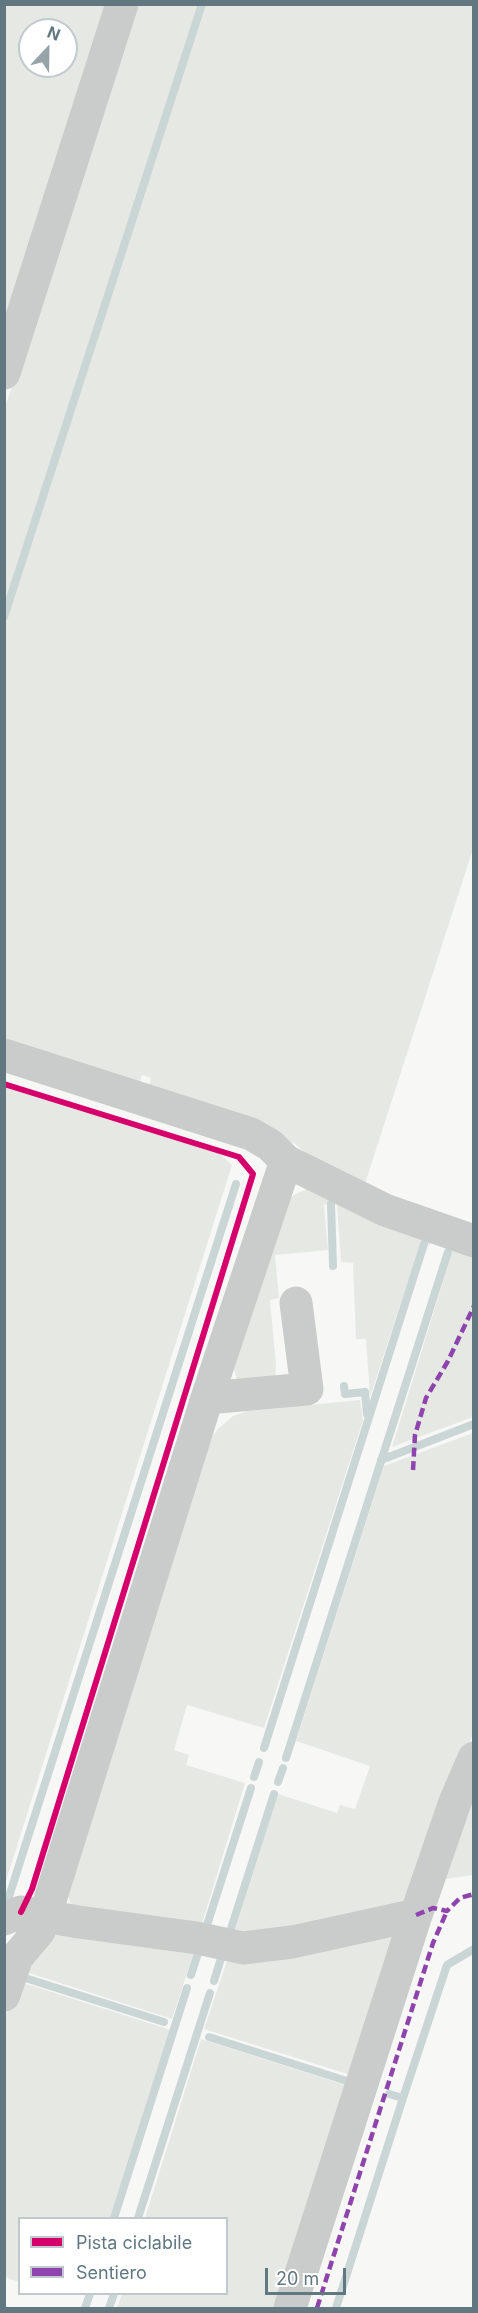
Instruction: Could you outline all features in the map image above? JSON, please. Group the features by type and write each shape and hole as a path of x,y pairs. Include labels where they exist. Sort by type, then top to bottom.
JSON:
{"lane":[{"path":"4,373 122,4"},
{"path":"4,1055 251,1134 270,1145 286,1161 386,1210 474,1240"},
{"path":"4,1995 17,1957 39,1931 45,1916 207,1398 286,1161"},
{"path":"207,1398 307,1389 296,1303"},
{"path":"290,2308 417,1915 455,1802 474,1758"},
{"path":"4,1919 21,1912 197,1938 243,1948 292,1942 417,1915"}],"shaded area":[{"path":"6,5 114,5 5,347"},
{"path":"134,5 473,5 473,849 362,1193 326,1170 295,1144 257,1129 147,1095 151,1078 142,1075 138,1089 5,1046 5,408"},
{"path":"5,1086 220,1154 232,1165 5,1884"},
{"path":"307,1189 431,1236 430,1245 421,1242 370,1397 366,1339 356,1339 353,1263 341,1262 337,1204 324,1205 328,1250 275,1255 279,1298 270,1300 275,1376 238,1381 232,1365 282,1207 294,1195"},
{"path":"455,1243 473,1248 473,1417 392,1447"},
{"path":"360,1400 363,1420 264,1728 187,1705 174,1750 189,1755 186,1765 245,1783 201,1927 79,1910 70,1902 66,1890 207,1443 233,1416 248,1411"},
{"path":"473,1433 473,1734 415,1893 399,1906 233,1937 278,1794 337,1813 340,1805 355,1809 370,1766 296,1741 384,1466"},
{"path":"473,1783 473,1875 446,1879 441,1868"},
{"path":"62,1930 196,1946 172,2019 20,1970 49,1938"},
{"path":"397,1932 354,2076 204,2029 229,1955"},
{"path":"17,1981 171,2030 110,2217 18,2217 18,2282 5,2277 4,2020"},
{"path":"201,2039 351,2087 281,2308 117,2308 122,2295 228,2295 228,2217 145,2217"}],"waterway":[{"path":"4,617 202,4"},
{"path":"6,1906 236,1184"},
{"path":"331,1204 333,1266"},
{"path":"264,1748 424,1244"},
{"path":"286,1758 448,1252"},
{"path":"344,1386 345,1394 365,1392 367,1414"},
{"path":"381,1460 474,1424"},
{"path":"254,1777 259,1762"},
{"path":"278,1782 283,1768"},
{"path":"207,1925 251,1788"},
{"path":"230,1932 274,1794"},
{"path":"191,1975 200,1947"},
{"path":"403,2098 447,1965 474,1949"},
{"path":"214,1981 222,1955"},
{"path":"22,1977 164,2022"},
{"path":"114,2217 187,1988"},
{"path":"138,2217 210,1993"},
{"path":"209,2037 350,2082"},
{"path":"336,2308 403,2098 389,2094"},
{"path":"85,2308 90,2295"},
{"path":"109,2308 114,2295"}],"marked path":[{"path":"413,1470 415,1435 426,1398 448,1361 474,1306"},
{"path":"416,1915 433,1908 447,1911 460,1898 474,1894"},
{"path":"317,2308 433,1943 447,1911"}],"cycle path":[{"path":"4,1084 239,1157 253,1174 32,1889 21,1912"}]}
